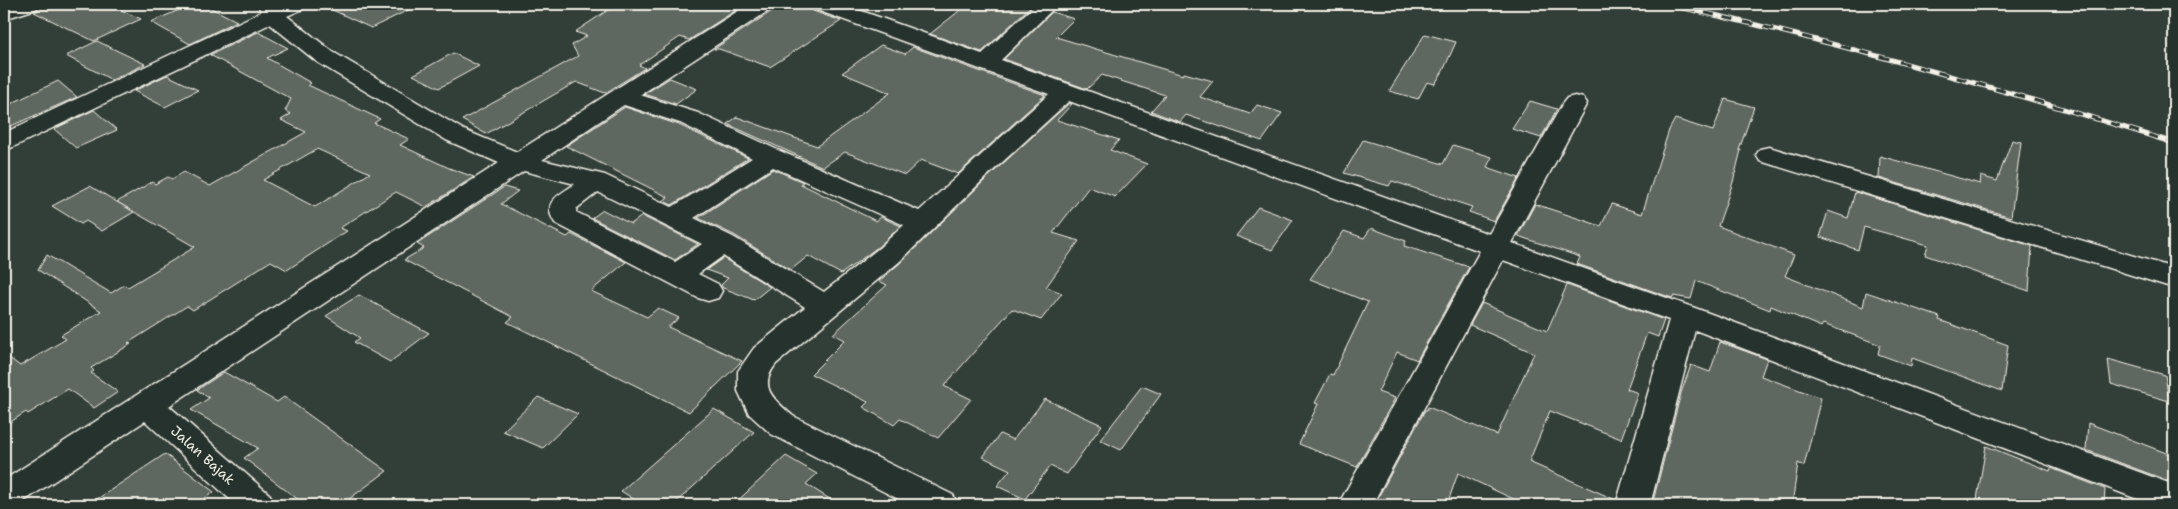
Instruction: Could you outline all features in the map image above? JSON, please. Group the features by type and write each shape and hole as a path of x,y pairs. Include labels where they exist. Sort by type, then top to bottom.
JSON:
{"street":[{"path":"4,14 28,4"},
{"path":"4,142 271,9 295,4"},
{"path":"4,497 762,4"},
{"path":"822,4 1685,315 2174,499"},
{"path":"986,62 1048,4"},
{"path":"271,9 284,26 325,57 455,135 519,162 596,181 722,243 825,306"},
{"path":"941,505 782,425 760,405 753,391 754,371 765,356 889,255 1065,92"},
{"path":"620,96 689,118 771,157 922,223"},
{"path":"1355,505 1575,103"},
{"path":"1769,155 2174,278"},
{"path":"674,218 771,157"},
{"path":"596,181 563,205 564,217 708,291"},
{"path":"677,274 722,243"},
{"path":"1633,505 1685,315"},
{"name":"Jalan Bajak","path":"147,404 258,505"}],"building":[{"path":"41,4 108,4 141,19 94,41 34,12 38,10"},
{"path":"193,4 203,4 237,21 190,44 151,22"},
{"path":"320,4 421,4 371,28"},
{"path":"617,4 746,4 689,40 680,37 639,65 645,68 605,93 576,82 486,134 462,120 578,56 572,45 587,36 575,32"},
{"path":"775,4 810,4 813,11 841,21 770,67 719,49 714,49 772,11"},
{"path":"968,4 998,4 1010,8 1015,4 1031,6 982,52 930,34"},
{"path":"1052,12 1074,19 1056,37 1183,75 1184,73 1213,81 1200,97 1250,114 1257,105 1282,113 1262,141 1186,115 1180,122 1151,111 1165,95 1102,75 1087,89 1004,59"},
{"path":"258,32 288,48 267,58 311,83 308,85 380,119 374,123 409,139 400,145 449,168 474,177 426,207 396,192 340,228 347,231 287,270 271,261 193,310 187,306 128,343 131,344 91,368 94,371 91,373 118,392 94,408 68,389 28,414 26,412 4,426 4,354 20,366 66,339 61,335 101,311 38,270 47,255 111,293 124,285 128,287 195,247 117,202 152,182 155,184 168,177 172,179 184,172 210,186 306,132 281,120 291,114 285,111 291,99 210,55","holes":["317,149 370,173 315,207 263,180"]},
{"path":"1425,34 1456,42 1435,84 1427,82 1418,99 1389,91"},
{"path":"97,41 145,64 112,80 66,56"},
{"path":"881,45 905,54 913,47 1045,95 958,174 921,160 905,175 845,152 823,167 727,124 737,117 817,146 890,93 842,73"},
{"path":"453,53 479,66 439,88 413,75"},
{"path":"167,75 198,90 165,107 134,91"},
{"path":"670,78 697,89 676,104 644,94"},
{"path":"58,81 77,97 4,129 4,107"},
{"path":"1725,99 1754,107 1739,150 1741,150 1733,182 1718,226 1794,255 1785,276 1863,307 1866,292 1940,317 1939,320 2008,345 2002,391 1912,358 1911,366 1878,354 1880,345 1823,324 1821,327 1771,306 1770,310 1696,281 1691,299 1673,296 1672,298 1577,264 1580,257 1518,236 1535,204 1601,226 1612,204 1642,214 1669,130 1675,119 1713,131"},
{"path":"1530,101 1557,109 1541,138 1512,129"},
{"path":"1069,103 1072,104 1057,120 1119,140 1110,150 1147,164 1115,197 1089,187 1053,233 1079,241 1046,287 1062,293 1041,320 1012,309 944,386 971,399 938,438 900,419 894,425 863,407 868,402 811,374 845,340 833,334 887,285 879,281"},
{"path":"625,107 679,125 748,158 672,205 663,201 668,197 566,146"},
{"path":"94,110 117,130 76,148 54,129"},
{"path":"1363,140 1443,164 1453,145 1492,157 1487,167 1519,178 1494,221 1469,212 1472,207 1392,181 1389,186 1344,173"},
{"path":"2012,140 2021,142 2011,217 1879,178 1880,156 1980,184 1981,176 1997,181"},
{"path":"773,169 803,182 801,184 876,221 881,217 901,226 878,247 841,274 808,256 791,270 734,235 698,218"},
{"path":"90,186 134,212 102,231 86,221 81,224 52,206"},
{"path":"504,187 518,191 501,204 567,237 571,234 626,262 591,291 647,317 658,308 679,318 668,327 742,361 689,412 507,322 513,317 404,260 424,248 417,244"},
{"path":"1855,192 2032,246 2029,291 1925,255 1928,245 1864,227 1858,250 1820,237 1828,211 1848,218"},
{"path":"1258,207 1293,220 1272,250 1236,236"},
{"path":"603,210 631,224 642,216 698,244 675,260 592,218"},
{"path":"1371,228 1406,241 1404,246 1469,267 1417,360 1397,352 1378,392 1395,398 1357,467 1299,444 1318,404 1315,403 1330,374 1333,375 1368,302 1310,279 1344,231 1364,238"},
{"path":"723,258 770,287 754,300 723,288 721,285 728,278 706,270"},
{"path":"1567,285 1664,320 1658,337 1647,333 1627,389 1638,393 1621,439 1550,411 1529,462 1616,500 1614,505 1526,505 1458,473 1447,505 1374,505 1428,407 1497,435 1534,353 1470,325 1482,303 1547,331"},
{"path":"359,295 429,333 390,362 354,342 360,338 326,316"},
{"path":"1720,342 1767,359 1761,376 1821,398 1804,466 1798,463 1792,505 1652,505 1681,393 1691,365 1710,372"},
{"path":"2108,359 2165,375 2169,401 2111,384"},
{"path":"224,372 277,402 284,397 387,471 341,505 305,505 244,458 258,448 191,410 209,398 197,390"},
{"path":"1142,386 1161,394 1121,450 1100,440"},
{"path":"538,397 578,414 543,448 503,431"},
{"path":"1045,399 1102,425 1067,474 1050,466 1025,499 997,486 1010,470 983,457 1000,434 1013,440"},
{"path":"714,409 754,432 673,505 643,505 621,491"},
{"path":"2088,423 2174,456 2174,483 2086,450"},
{"path":"1986,446 2050,471 2051,468 2105,489 2104,505 1976,505"},
{"path":"165,454 214,492 195,505 88,505"},
{"path":"786,456 817,474 806,484 839,505 733,505"}],"railway":[{"path":"1666,4 1794,34 1922,68 2174,143"}]}
